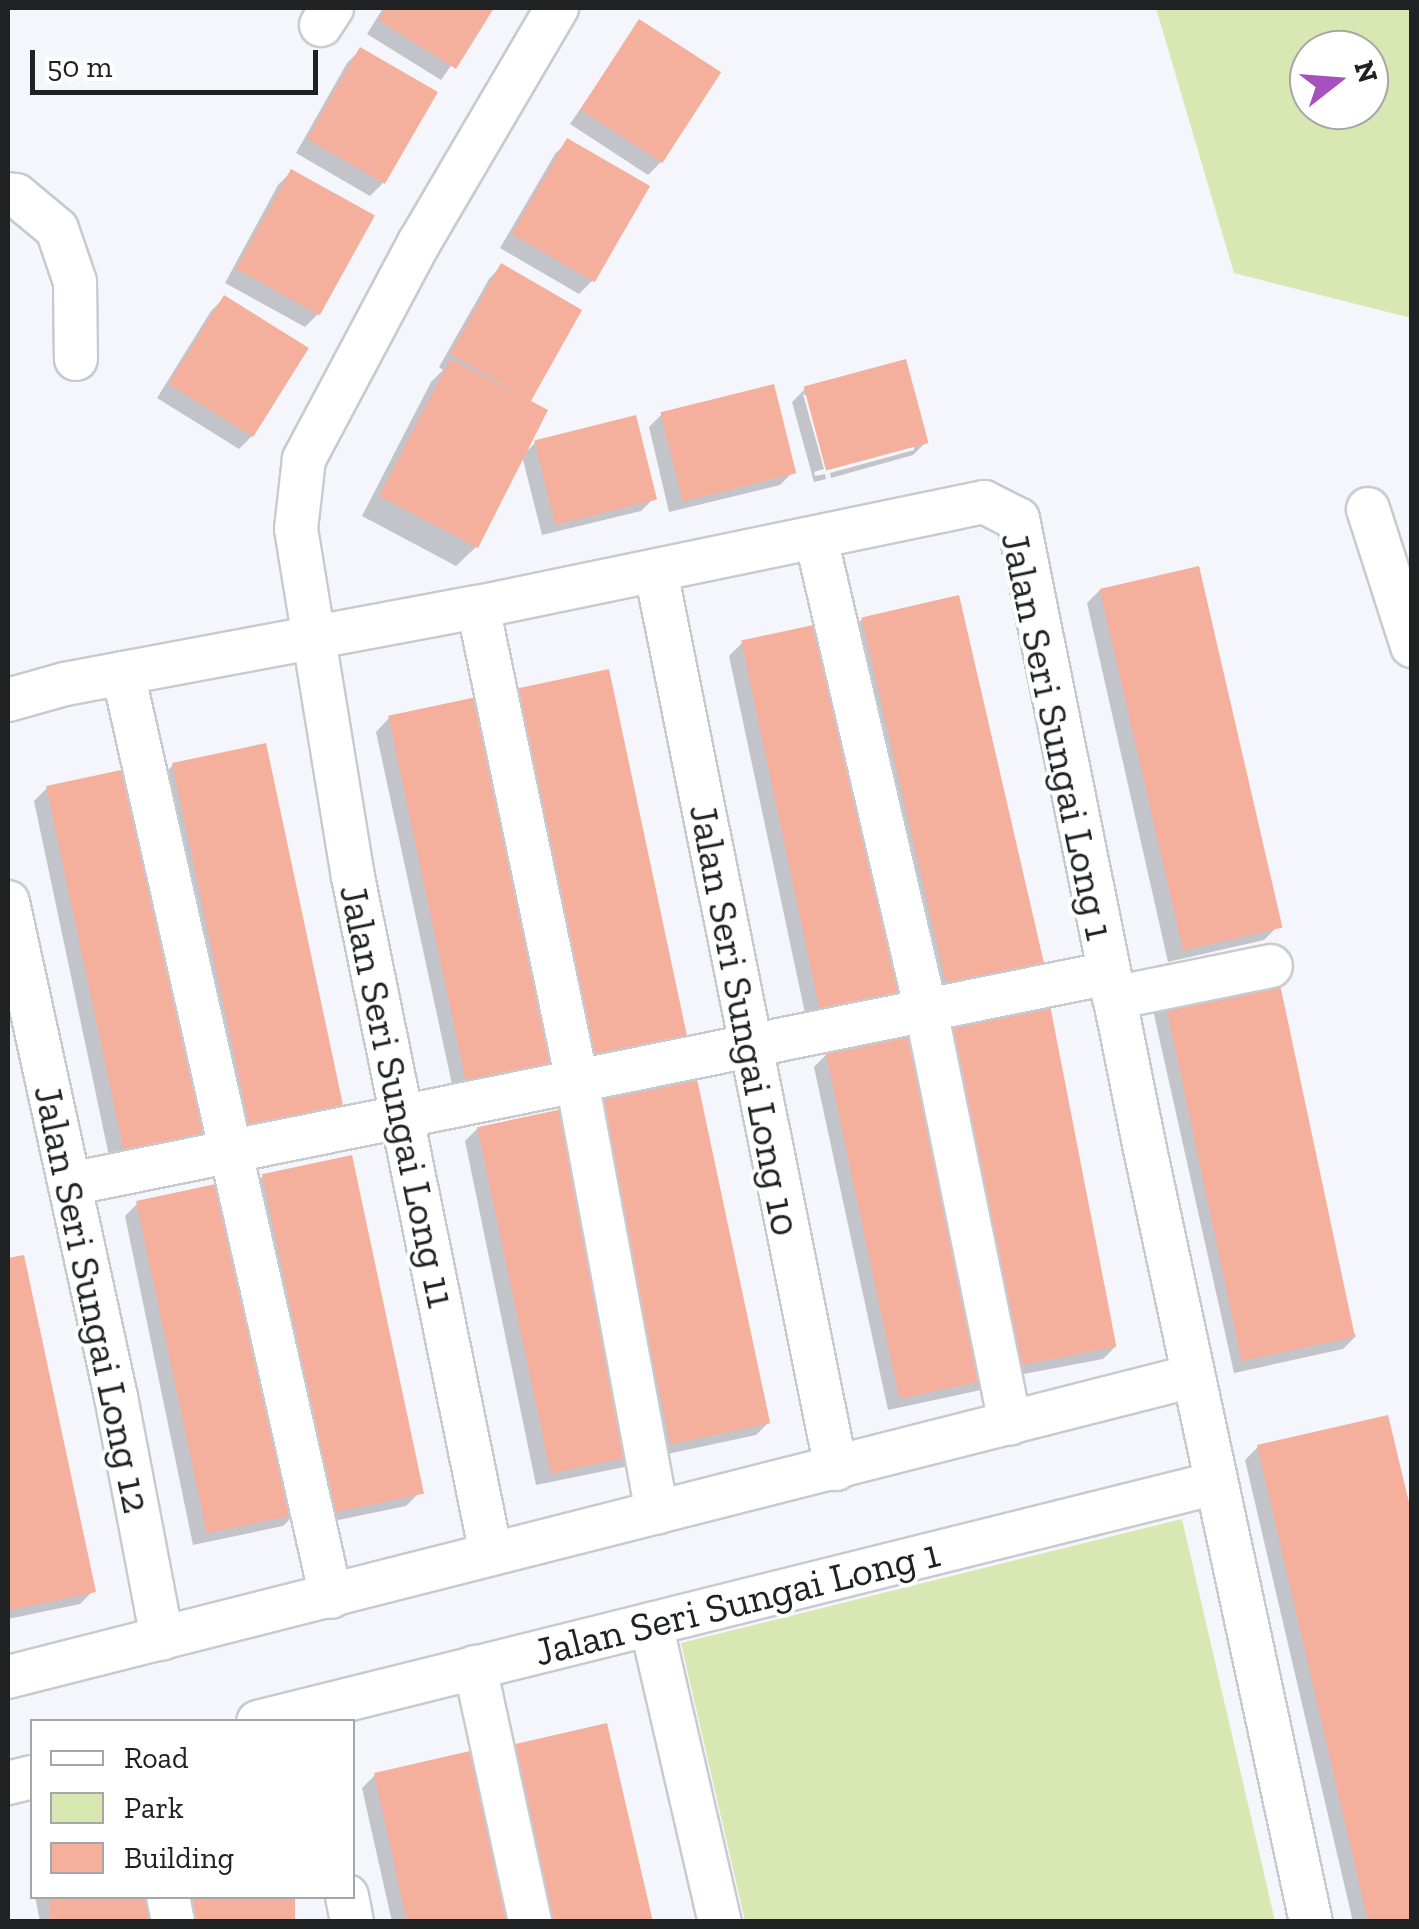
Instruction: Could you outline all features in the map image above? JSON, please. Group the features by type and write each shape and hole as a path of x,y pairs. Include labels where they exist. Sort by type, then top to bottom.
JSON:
{"street":[{"name":"Jalan Seri Sungai Long 11","path":"491,1554 310,637 296,529 304,459 419,243 558,8"},
{"path":"8,194 16,195 57,228 75,282 76,359"},
{"name":"Jalan Seri Sungai Long 1","path":"8,700 123,673 478,608 984,502 1018,520 1193,1376 1312,1922"},
{"path":"1368,509 1412,646"},
{"path":"816,538 926,1010 1010,1424"},
{"name":"Jalan Seri Sungai Long 10","path":"656,572 836,1469"},
{"path":"478,608 577,1081 656,1513"},
{"path":"123,673 330,1598"},
{"name":"Jalan Seri Sungai Long 12","path":"8,902 70,1184 162,1639"},
{"path":"70,1184 926,1010 1271,966"},
{"path":"8,1677 1193,1376"},
{"name":"Jalan Seri Sungai Long 1","path":"305,1716 475,1667 1216,1483"},
{"path":"651,1624 720,1922"},
{"path":"475,1667 530,1922"}],"green space":[{"path":"1156,8 1411,8 1411,318 1234,273"},
{"path":"1182,1519 1275,1921 745,1921 681,1643"}],"building":[{"path":"386,8 494,8 456,69 378,20"},
{"path":"639,19 721,72 662,163 580,110"},
{"path":"360,47 438,92 385,184 307,139"},
{"path":"567,138 650,186 595,282 512,234"},
{"path":"291,169 375,216 320,315 236,269"},
{"path":"501,263 582,310 531,401 548,410 478,548 379,496 450,359 523,396 450,354"},
{"path":"224,295 309,348 253,437 168,384"},
{"path":"906,359 929,443 826,470 804,386"},
{"path":"774,384 796,473 683,502 660,412"},
{"path":"636,415 657,499 555,525 534,440"},
{"path":"1199,566 1282,927 1183,950 1100,589"},
{"path":"959,595 1046,972 949,995 862,617"},
{"path":"837,620 918,1000 822,1021 741,640"},
{"path":"609,669 689,1048 592,1068 511,690"},
{"path":"486,695 566,1071 468,1091 388,716"},
{"path":"266,743 346,1119 252,1139 172,763"},
{"path":"140,766 220,1144 126,1164 46,786"},
{"path":"1277,970 1355,1337 1242,1361 1164,994"},
{"path":"1050,1005 1116,1347 1018,1366 952,1024"},
{"path":"922,1030 996,1378 899,1399 825,1051"},
{"path":"697,1079 770,1423 670,1445 597,1100"},
{"path":"572,1107 646,1453 551,1473 477,1127"},
{"path":"352,1155 424,1493 334,1513 262,1174"},
{"path":"230,1181 301,1514 207,1534 136,1201"},
{"path":"24,1255 96,1592 10,1610 8,1258"},
{"path":"1388,1415 1412,1515 1412,1922 1368,1922 1257,1445"},
{"path":"607,1723 653,1922 542,1922 502,1747"},
{"path":"483,1748 523,1922 407,1922 374,1773"},
{"path":"50,1899 168,1899 168,1922 50,1922"},
{"path":"185,1899 295,1899 295,1922 185,1922"}]}
